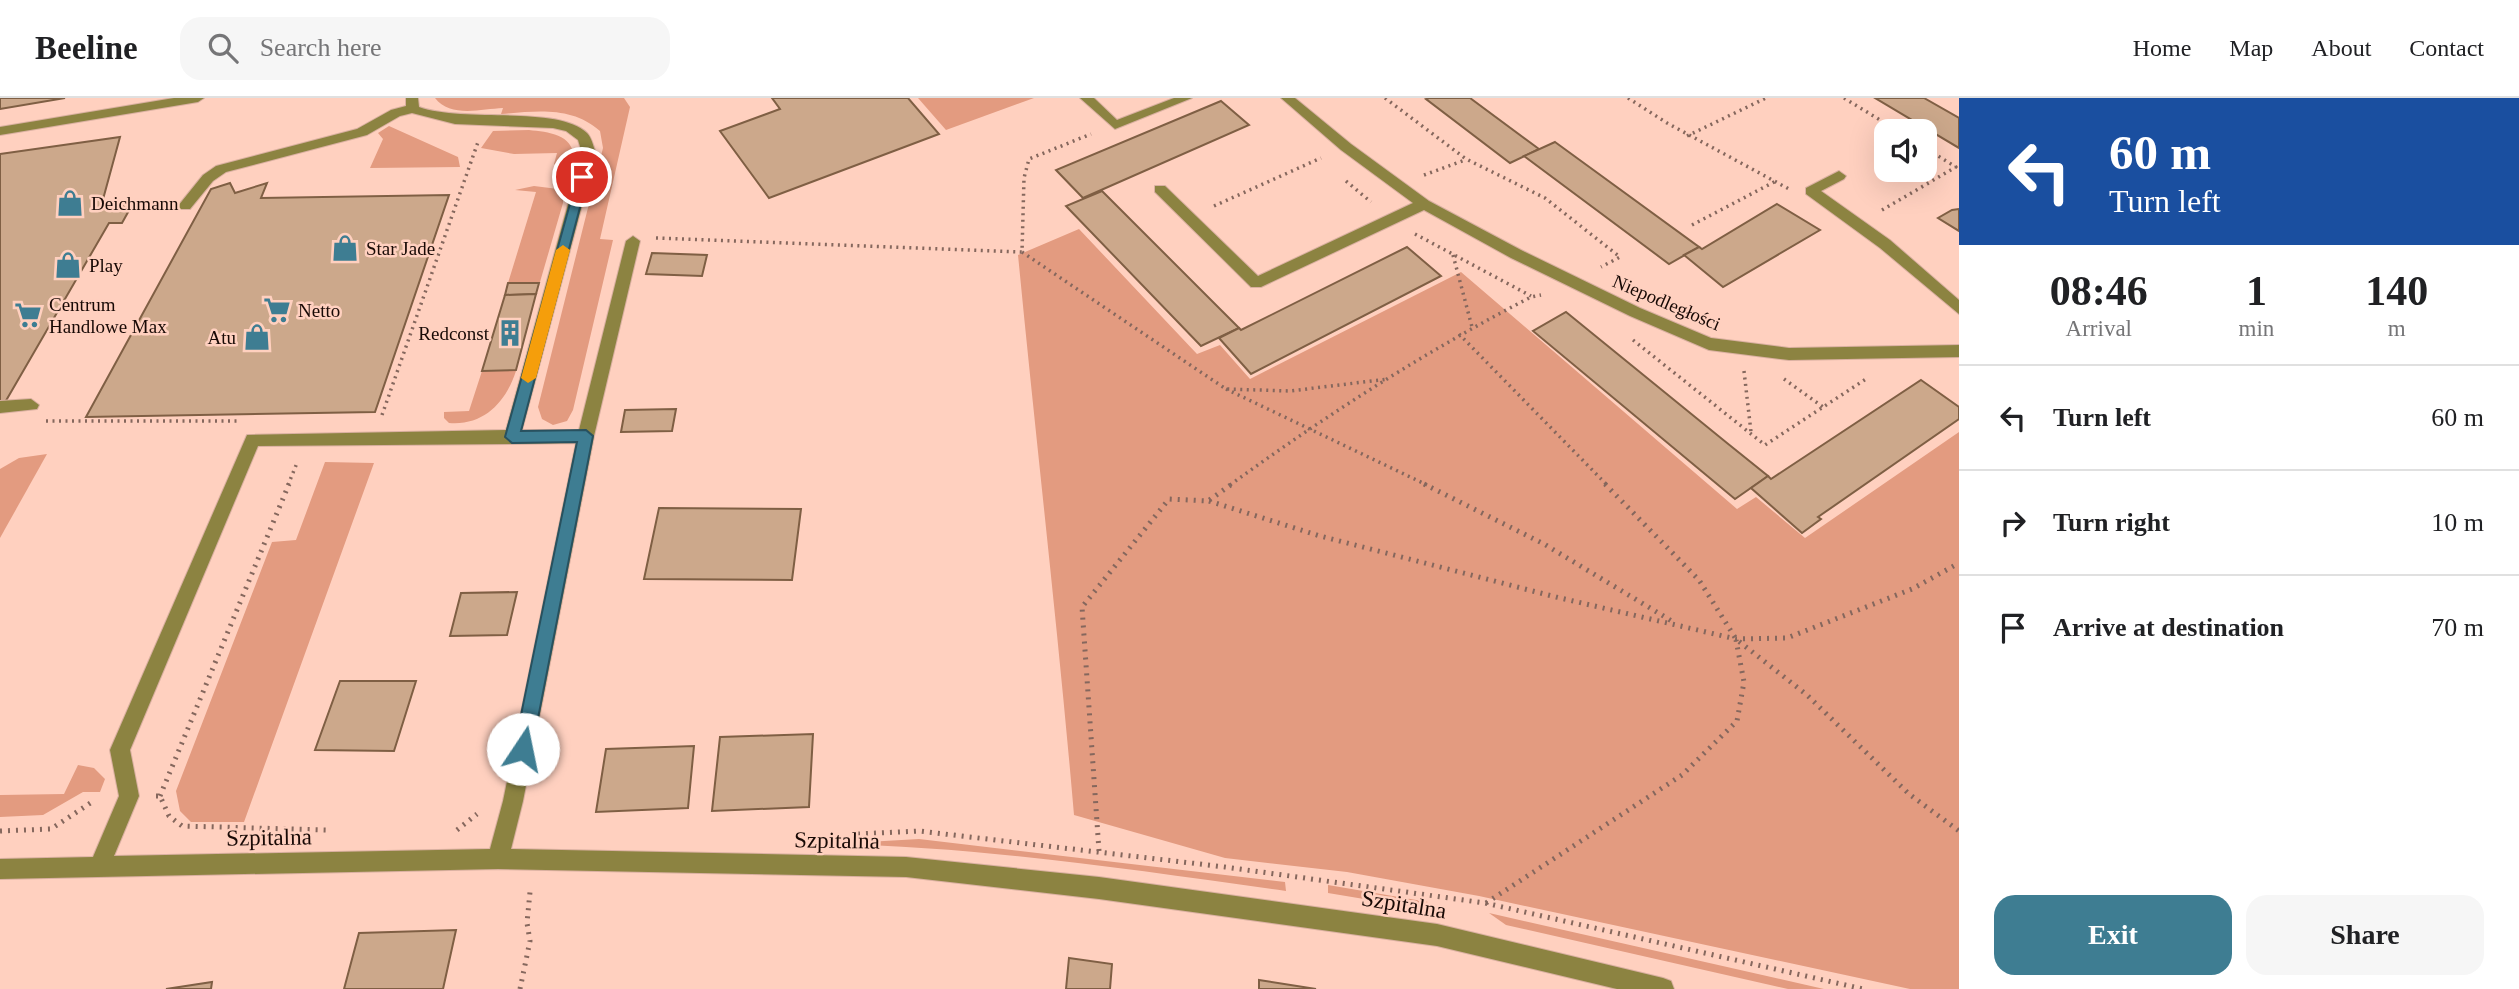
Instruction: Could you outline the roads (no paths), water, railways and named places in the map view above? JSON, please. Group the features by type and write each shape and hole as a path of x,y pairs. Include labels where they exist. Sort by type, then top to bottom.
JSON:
{"street":[{"path":"0,131 198,98"},
{"path":"1086,98 1115,125 1186,98"},
{"name":"Niepodległości","path":"1287,98 1346,147 1424,204 1588,288 1709,344 1789,354 1959,352"},
{"path":"185,206 208,177 221,169 362,132 412,102 429,118 485,124 537,121 563,124 583,136 589,153 512,437"},
{"path":"1839,176 1811,191 1858,223 1959,308"},
{"path":"1160,189 1256,283 1424,204"},
{"path":"498,859 513,801 586,436 633,241"},
{"path":"0,407 33,411"},
{"path":"99,868 129,796 120,750 253,440 586,436"},
{"name":"Szpitalna","path":"0,869 498,859 906,867 1099,888 1437,935 1663,989"}],"place":[{"name":"Deichmann","path":"70,203"},
{"name":"Star Jade","path":"345,248"},
{"name":"Play","path":"68,265"},
{"name":"Netto","path":"277,310"},
{"name":"Centrum Handlowe Max","path":"28,315"},
{"name":"Redconst","path":"510,333"},
{"name":"Atu","path":"257,337"}]}
